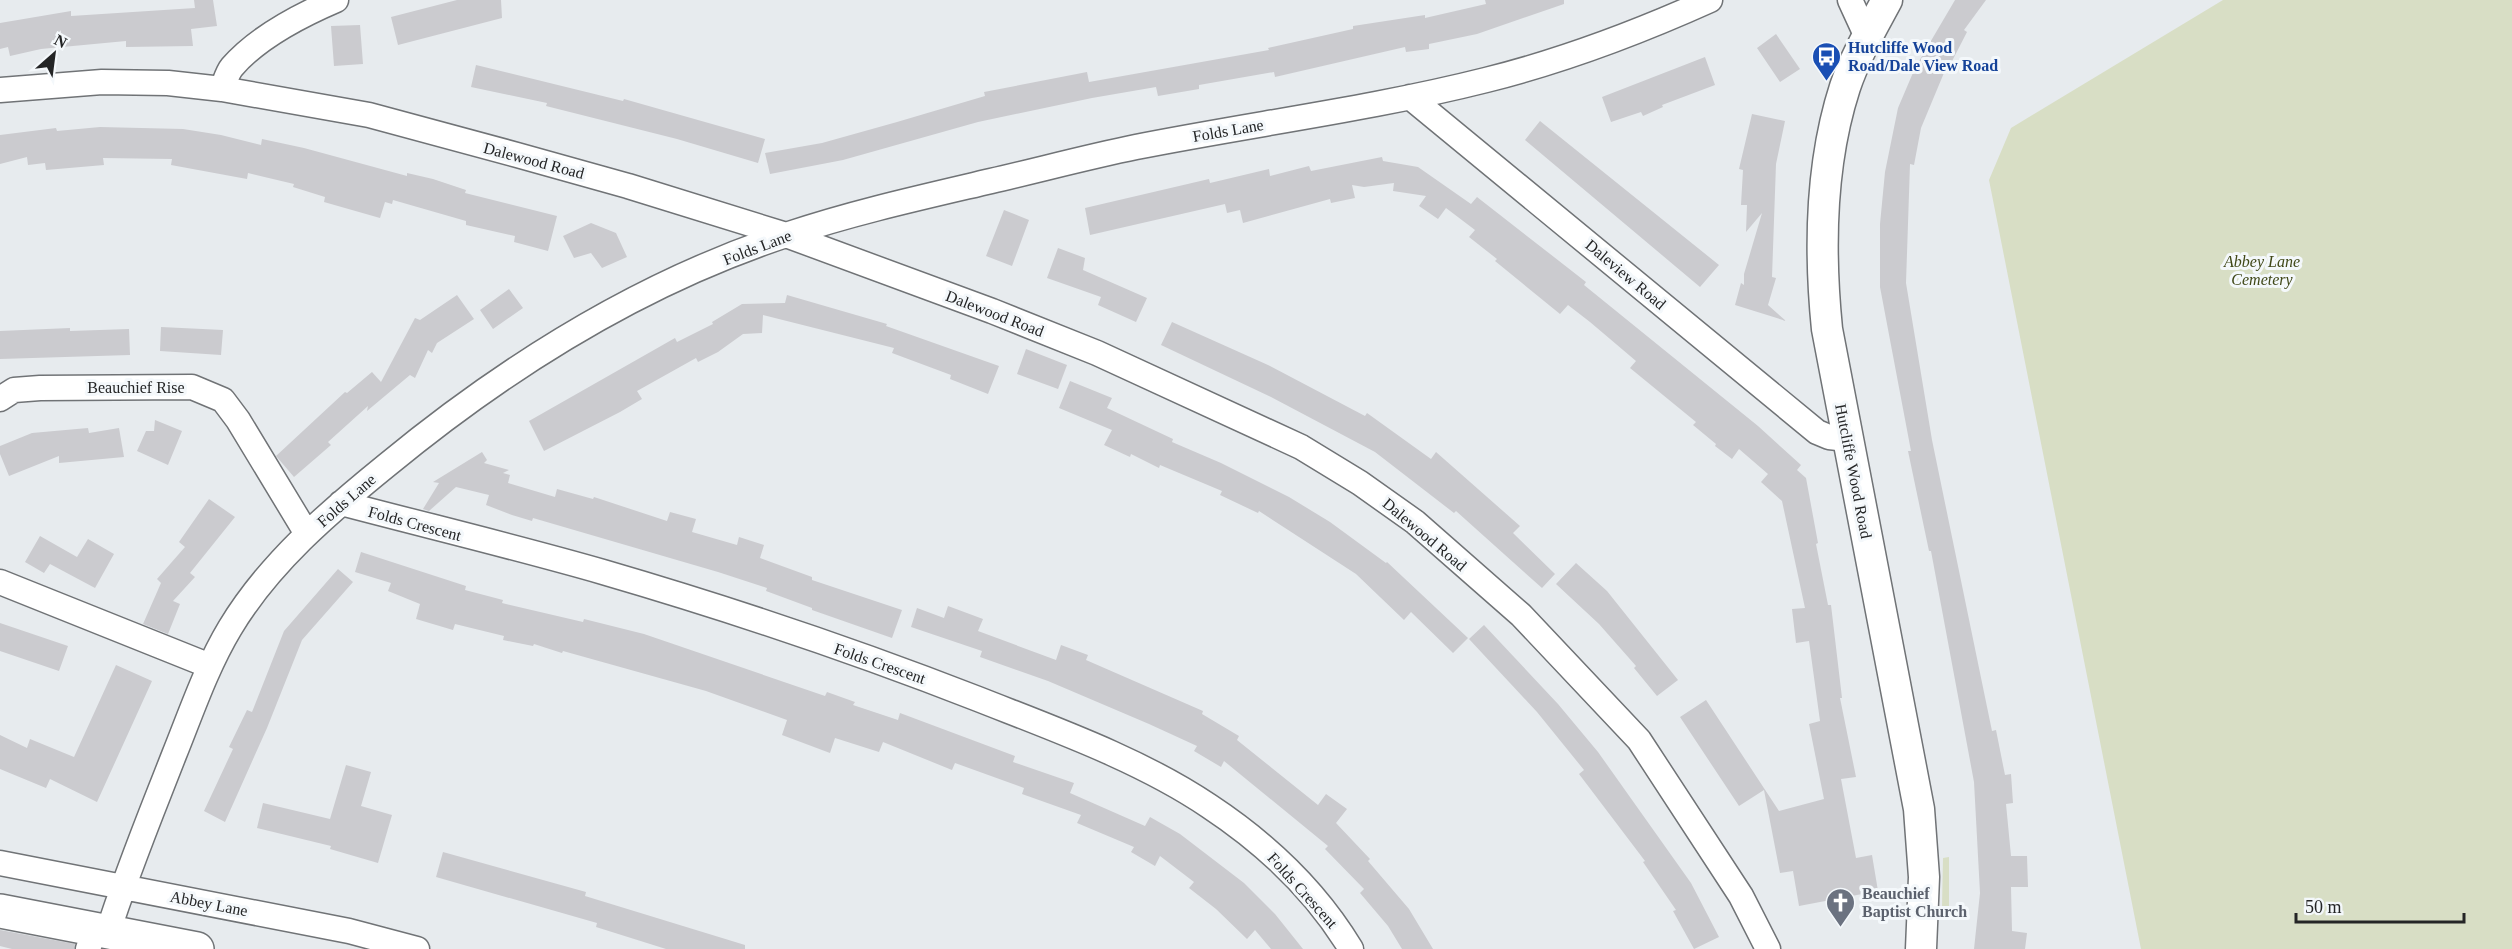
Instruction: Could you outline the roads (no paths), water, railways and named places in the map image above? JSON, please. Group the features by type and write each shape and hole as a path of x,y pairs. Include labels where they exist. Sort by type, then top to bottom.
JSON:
{"main road":[{"path":"0,911 97,937 197,949"}],"street":[{"path":"222,89 230,69 248,52 280,30 336,0"},
{"name":"Folds Lane","path":"97,937 123,885 210,666 231,626 307,534 340,503 432,428 558,342 645,295 701,269 786,235 873,209 1131,148 1410,97 1490,79 1596,45 1710,0"},
{"path":"1850,0 1867,37"},
{"name":"Hutcliffe Wood Road","path":"1887,0 1845,86 1828,155 1822,277 1827,329 1919,809 1924,877 1921,949"},
{"name":"Dalewood Road","path":"0,90 102,82 168,83 222,89 369,114 628,186 786,235 1034,328 1194,396 1300,447 1360,483 1415,522 1521,615 1639,740 1741,896 1768,949"},
{"name":"Daleview Road","path":"1410,97 1817,432 1829,437 1847,438"},
{"name":"Beauchief Rise","path":"0,399 14,390 40,388 192,387 206,391 223,400 238,420 307,534"},
{"name":"Folds Crescent","path":"340,503 600,571 704,602 922,677 1050,727 1151,773 1207,804 1257,840 1303,886 1340,931 1351,949"},
{"path":"0,582 210,666"},
{"name":"Abbey Lane","path":"0,863 123,885 349,931 417,949"}],"place":[{"name":"Hutcliffe Wood Road/Dale View Road","path":"1827,82"},
{"name":"Beauchief Baptist Church","path":"1841,928"}],"park label":[{"name":"Abbey Lane Cemetery","path":"2262,270"}]}
